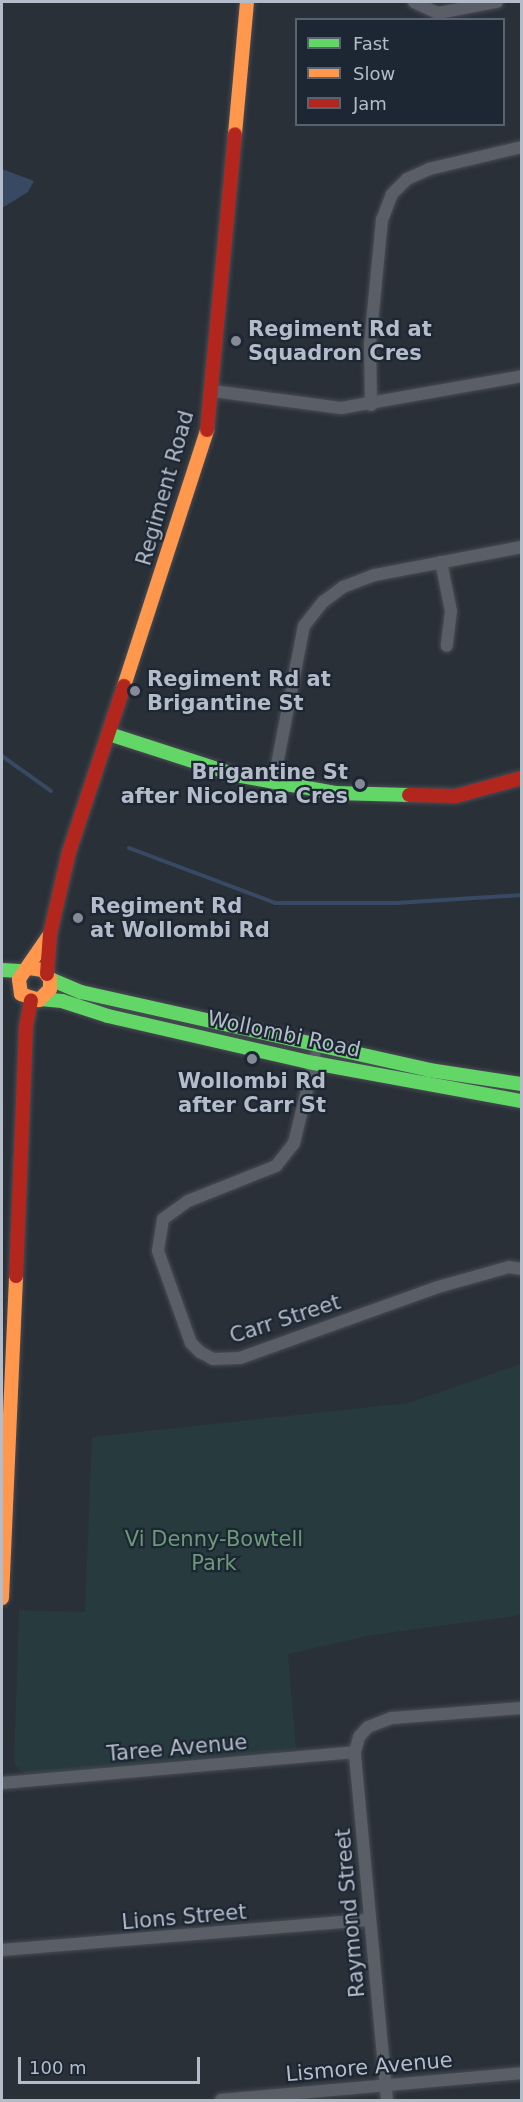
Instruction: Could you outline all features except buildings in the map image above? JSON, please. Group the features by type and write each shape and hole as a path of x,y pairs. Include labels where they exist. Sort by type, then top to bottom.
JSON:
{"street":[{"name":"Regiment Road","path":"49,976 50,934 69,852 191,492 213,391 247,2"},
{"path":"414,2 438,13 497,2"},
{"path":"371,405 370,344 382,220 392,194 407,179 429,168 522,147"},
{"path":"213,391 291,404 371,405 522,376"},
{"path":"273,784 304,626 323,602 343,587 375,575 522,547"},
{"path":"441,562 451,611 447,646"},
{"path":"109,734 273,784 406,797 456,796 522,778"},
{"name":"Regiment Road","path":"26,970 50,934"},
{"path":"2,970 39,968 49,976 50,989 35,1000 26,1026 2,1598"},
{"path":"19,989 26,970"},
{"name":"Wollombi Road","path":"49,976 81,992 429,1070 522,1084"},
{"path":"2,977 35,1000"},
{"name":"Wollombi Road","path":"35,1000 62,1000 108,1016 314,1063 522,1101"},
{"name":"Carr Street","path":"317,1045 294,1143 276,1166 189,1201 163,1219 158,1251 191,1343 200,1352 213,1359 240,1358 438,1287 509,1267 522,1269"},
{"path":"355,1752 359,1737 368,1726 392,1718 522,1708"},
{"name":"Taree Avenue","path":"2,1782 355,1752"},
{"name":"Raymond Street","path":"355,1752 387,2100"},
{"name":"Lions Street","path":"2,1950 370,1920"},
{"name":"Lismore Avenue","path":"223,2100 522,2073"}],"green space":[{"name":"Vi Denny-Bowtell Park","path":"521,1364 521,1615 372,1635 288,1654 296,1749 27,1774 19,1770 14,1763 19,1610 85,1612 92,1437 409,1403"}],"water":[{"path":"2,169 34,181 28,192 2,208"}],"waterway":[{"path":"2,756 51,791"},
{"path":"129,848 275,903 396,903 522,895"}],"traffic: fast":[{"path":"109,734 236,775 336,793 409,795"},
{"path":"2,970 24,971"},
{"path":"50,979 81,992 429,1070 522,1084"},
{"path":"40,999 62,1001 108,1016 314,1063 522,1101"}],"traffic: slow":[{"path":"235,134 247,2"},
{"path":"124,686 207,430"},
{"path":"29,968 43,970 50,979 50,989 39,1000 21,994 19,979 50,934"},
{"path":"2,1598 16,1276"}],"traffic: jam":[{"path":"207,430 235,134"},
{"path":"47,974 50,934 69,852 124,686"},
{"path":"409,795 456,796 522,778"},
{"path":"16,1276 26,1026 31,1000"}],"place":[{"name":"Regiment Rd at Squadron Cres","path":"236,341"},
{"name":"Regiment Rd at Brigantine St","path":"135,691"},
{"name":"Brigantine St after Nicolena Cres","path":"360,784"},
{"name":"Regiment Rd at Wollombi Rd","path":"78,918"},
{"name":"Wollombi Rd after Carr St","path":"252,1059"}]}
